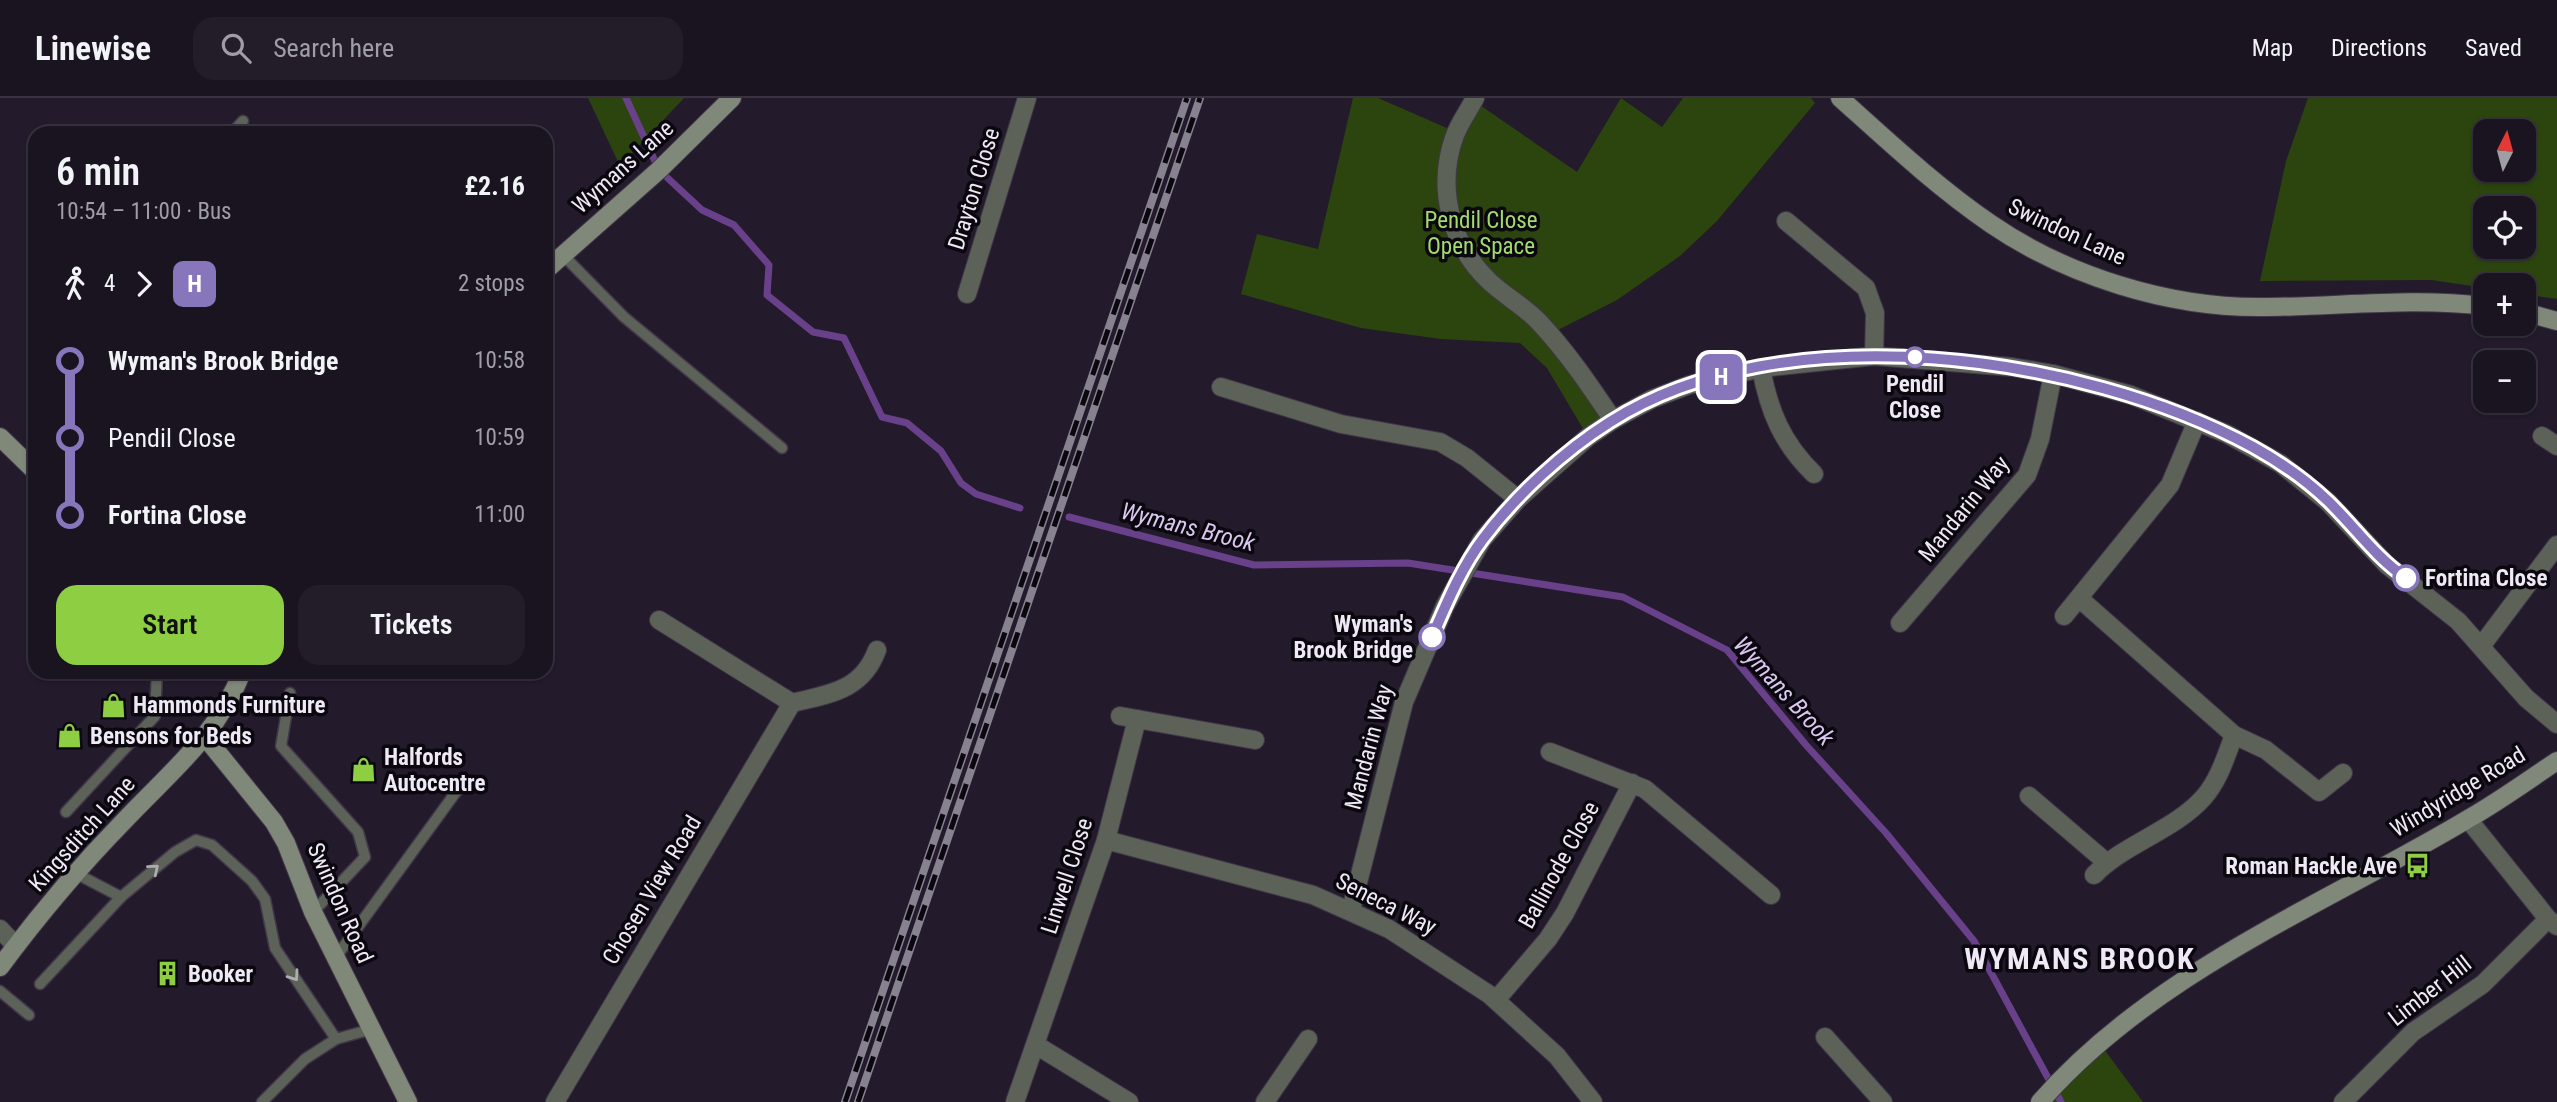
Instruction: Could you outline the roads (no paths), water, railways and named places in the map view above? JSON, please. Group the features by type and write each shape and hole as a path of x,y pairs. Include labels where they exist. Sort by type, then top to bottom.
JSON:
{"street":[{"name":"Wymans Lane","path":"553,263 659,170 732,98"},
{"name":"Drayton Close","path":"967,294 1027,98"},
{"path":"1475,98 1456,132 1447,166 1447,202 1457,236 1466,253 1489,282 1537,319 1573,360 1613,420"},
{"name":"Swindon Lane","path":"1840,98 1916,167 1989,223 2037,250 2110,281 2185,300 2261,307 2442,302 2473,305"},
{"path":"1786,221 1866,288 1875,313 1874,356"},
{"path":"2536,315 2557,321"},
{"name":"Mandarin Way","path":"1352,910 1404,702 1445,606 1482,540 1518,499 1588,437 1613,420 1652,399 1689,385 1761,368 1874,356 1956,361 2053,374 2131,395 2197,421 2255,448 2306,482 2387,565 2433,599 2482,645 2526,698 2557,724"},
{"path":"1761,368 1770,407 1783,438 1814,474"},
{"name":"Mandarin Way","path":"1900,623 2027,475 2040,439 2053,374"},
{"path":"1221,387 1341,424 1440,442 1467,458 1518,499"},
{"path":"2064,616 2170,485 2197,421"},
{"path":"0,437 28,462"},
{"path":"2482,645 2557,545"},
{"path":"2080,599 2234,735 2266,750 2319,792 2343,773"},
{"path":"659,620 792,704 847,689 873,661 877,650"},
{"path":"206,738 239,679"},
{"name":"Chosen View Road","path":"560,1100 792,704"},
{"name":"Linwell Close","path":"1015,1102 1105,840 1129,717 1255,740"},
{"path":"2029,796 2100,868 2194,807 2215,782 2234,735"},
{"name":"Kingsditch Lane","path":"0,967 123,821 206,738"},
{"name":"Swindon Road","path":"206,738 274,822 286,843 313,912 408,1102"},
{"name":"Ballinode Close","path":"1550,752 1633,782 1645,789 1771,895"},
{"name":"Windyridge Road","path":"2040,1102 2143,1010 2238,946 2468,820 2557,761"},
{"name":"Ballinode Close","path":"1496,1000 1548,939 1565,914 1633,782"},
{"path":"2468,820 2552,923"},
{"name":"Seneca Way","path":"1105,840 1219,867 1313,895 1352,910 1424,949 1496,1000 1557,1056 1583,1098"},
{"name":"Limber Hill","path":"2343,1102 2413,1032 2483,984 2552,923"},
{"path":"0,929 16,946"},
{"path":"1825,1037 1879,1101"},
{"path":"1265,1102 1308,1039"},
{"path":"1036,1045 1129,1102"}],"lane":[{"path":"238,126 243,121"},
{"path":"562,254 624,317 782,448"},
{"path":"66,812 155,716 157,679"},
{"path":"290,693 281,746 358,832 365,857 313,912"},
{"path":"336,957 464,780"},
{"path":"40,984 121,897 175,852 196,840 212,845 252,881 265,899 275,948 335,1039"},
{"path":"77,874 121,897"},
{"path":"0,991 29,1015"},
{"path":"262,1102 305,1059 335,1039 372,1029"}],"waterway":[{"name":"Wymans Brook","path":"626,98 659,170 702,210 734,225 769,265 767,295 813,332 844,338 882,417 907,423 941,451 961,483 976,494 1020,508"},
{"name":"Wymans Brook","path":"1069,517 1254,565 1408,563 1623,597 1727,650 1806,745 1886,833 1974,941 2061,1102"}],"railway":[{"path":"845,1102 1187,98"},
{"path":"858,1102 1200,98"}],"place":[{"name":"Pendil Close","path":"1915,357"},
{"name":"Fortina Close","path":"2406,578"},
{"name":"Wyman's Brook Bridge","path":"1432,637"},
{"name":"Hammonds Furniture","path":"113,705"},
{"name":"Bensons for Beds","path":"70,736"},
{"name":"Halfords Autocentre","path":"364,770"},
{"name":"Roman Hackle Ave","path":"2417,866"},
{"name":"Booker","path":"168,974"}],"district":[{"name":"WYMANS BROOK","path":"2080,958"}],"park label":[{"name":"Pendil Close Open Space","path":"1481,233"}]}
